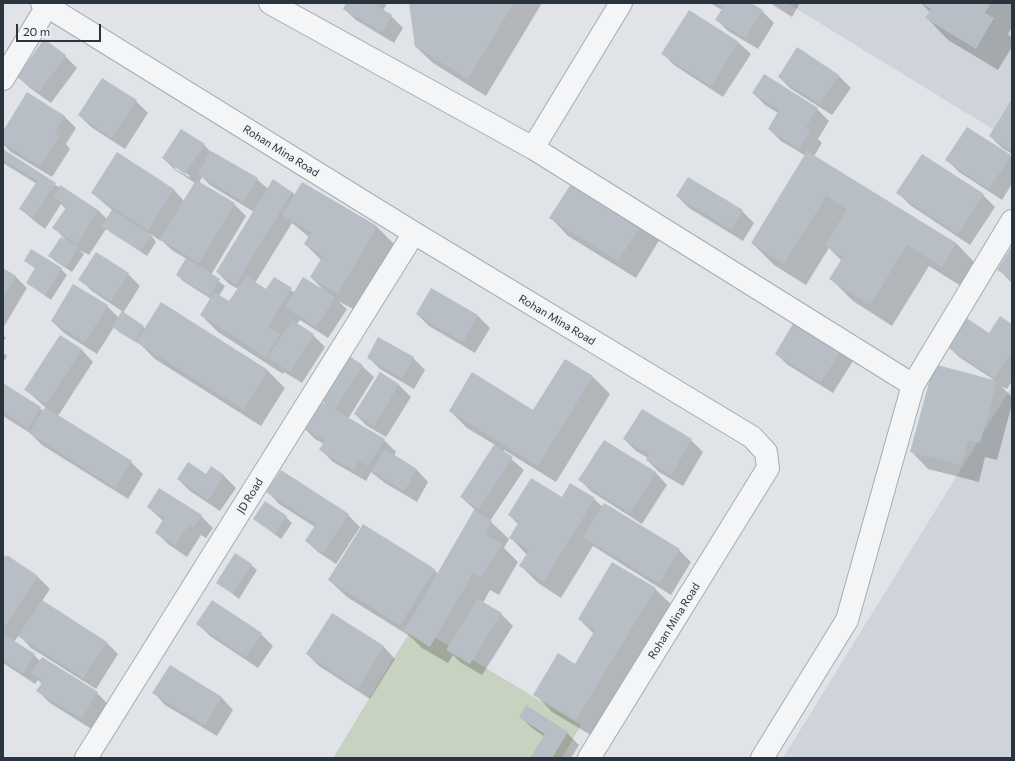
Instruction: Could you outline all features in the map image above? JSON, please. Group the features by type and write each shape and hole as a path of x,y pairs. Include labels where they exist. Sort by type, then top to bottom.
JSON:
{"street":[{"path":"270,3 533,148 913,385"},
{"path":"533,148 621,3"},
{"path":"3,79 46,4"},
{"name":"Rohan Mina Road","path":"46,4 414,233 752,437 766,452 768,468 590,758"},
{"path":"762,758 847,620 913,385 1012,221"},
{"name":"JD Road","path":"86,758 414,233"}],"shaded area":[{"path":"787,3 1012,3 1012,141"},
{"path":"1012,386 1012,758 783,758"}],"green space":[{"path":"414,625 581,725 562,758 333,758"}],"building":[{"path":"346,3 372,3 392,15 382,32 343,9"},
{"path":"409,3 514,3 468,79 415,46"},
{"path":"716,3 751,3 763,10 745,38 715,20 723,7"},
{"path":"921,3 991,3 985,13 994,18 976,49 925,18 931,9"},
{"path":"689,10 739,42 711,86 661,54"},
{"path":"44,39 66,55 39,92 17,77"},
{"path":"797,47 839,75 820,104 778,77"},
{"path":"764,74 818,108 806,127 810,130 799,149 768,129 779,110 752,93"},
{"path":"102,78 137,100 112,138 78,115"},
{"path":"27,92 65,116 54,133 59,136 40,166 3,143 3,131"},
{"path":"1012,99 1012,151 989,136"},
{"path":"967,127 1011,155 989,189 945,160"},
{"path":"181,129 205,144 185,174 162,158"},
{"path":"3,149 56,183 33,218 19,209 37,181 3,159"},
{"path":"211,151 258,178 244,202 197,174"},
{"path":"807,151 956,243 942,267 907,245 870,305 829,279 843,257 825,245 847,209 826,196 784,264 751,243"},
{"path":"117,152 174,189 148,230 91,193"},
{"path":"922,154 984,194 958,234 896,193"},
{"path":"688,177 743,210 731,230 676,196"},
{"path":"575,178 644,221 618,261 549,218"},
{"path":"273,179 292,192 236,284 216,272"},
{"path":"196,180 235,203 199,263 160,239"},
{"path":"302,182 377,226 338,294 310,277 323,256 304,244 311,232 282,215"},
{"path":"60,185 98,210 77,244 52,228 67,206 53,197"},
{"path":"112,210 151,235 140,251 101,226"},
{"path":"61,237 78,247 66,267 48,256"},
{"path":"1012,246 1012,279 997,270"},
{"path":"31,249 62,268 45,295 26,283 35,268 24,261"},
{"path":"96,252 129,273 111,301 78,280"},
{"path":"186,258 220,279 209,296 176,275"},
{"path":"3,268 16,276 3,297"},
{"path":"246,276 266,289 274,277 292,288 268,327 280,334 266,357 200,315 214,292 229,301"},
{"path":"303,277 335,297 316,327 285,307"},
{"path":"73,284 108,305 85,342 51,321"},
{"path":"431,288 478,315 463,342 416,314"},
{"path":"161,302 268,370 244,410 136,342"},
{"path":"122,311 144,326 134,341 112,327"},
{"path":"1000,316 1012,324 1012,351 994,378 946,346 965,317 989,333"},
{"path":"292,320 314,334 290,372 268,358"},
{"path":"795,320 842,348 821,382 775,354"},
{"path":"60,335 82,349 46,404 24,390"},
{"path":"378,337 414,357 402,378 367,358"},
{"path":"346,354 363,365 335,409 319,399"},
{"path":"565,359 593,376 538,466 449,411 472,372 533,410"},
{"path":"934,364 997,381 980,443 968,440 961,465 910,452"},
{"path":"380,372 399,384 374,426 354,414"},
{"path":"3,383 41,407 28,428 3,412"},
{"path":"318,400 385,439 368,466 359,461 354,470 319,450 325,440 302,427"},
{"path":"45,407 132,461 115,488 29,433"},
{"path":"642,409 692,439 671,475 646,460 649,454 623,439"},
{"path":"604,440 656,472 630,513 578,480"},
{"path":"494,445 513,457 479,509 460,497"},
{"path":"385,449 417,469 404,491 372,471"},
{"path":"188,462 206,474 211,466 224,475 208,500 177,479"},
{"path":"281,470 349,514 323,553 305,541 316,524 266,492"},
{"path":"531,478 562,497 570,483 595,498 544,581 519,566 529,550 509,538 519,522 508,515"},
{"path":"159,488 202,515 194,527 189,524 175,545 155,533 164,518 147,507"},
{"path":"265,501 287,516 275,534 253,519"},
{"path":"604,503 680,549 659,583 583,537"},
{"path":"474,510 492,521 485,534 502,544 481,578 473,573 430,647 404,631"},
{"path":"363,524 435,569 400,625 328,580"},
{"path":"235,553 252,564 233,594 216,583"},
{"path":"7,555 38,576 3,629 3,561"},
{"path":"612,562 656,588 576,720 533,695 558,653 575,664 595,630 578,619"},
{"path":"478,599 502,613 470,664 446,650"},
{"path":"42,600 107,642 83,678 18,636"},
{"path":"212,600 262,633 246,657 196,624"},
{"path":"332,613 384,646 358,688 306,654"},
{"path":"3,634 35,654 23,673 3,660"},
{"path":"42,657 98,692 81,719 36,691 43,681 31,674"},
{"path":"170,665 222,697 205,725 152,693"},
{"path":"526,705 568,732 552,758 530,758 545,734 519,717"}]}
